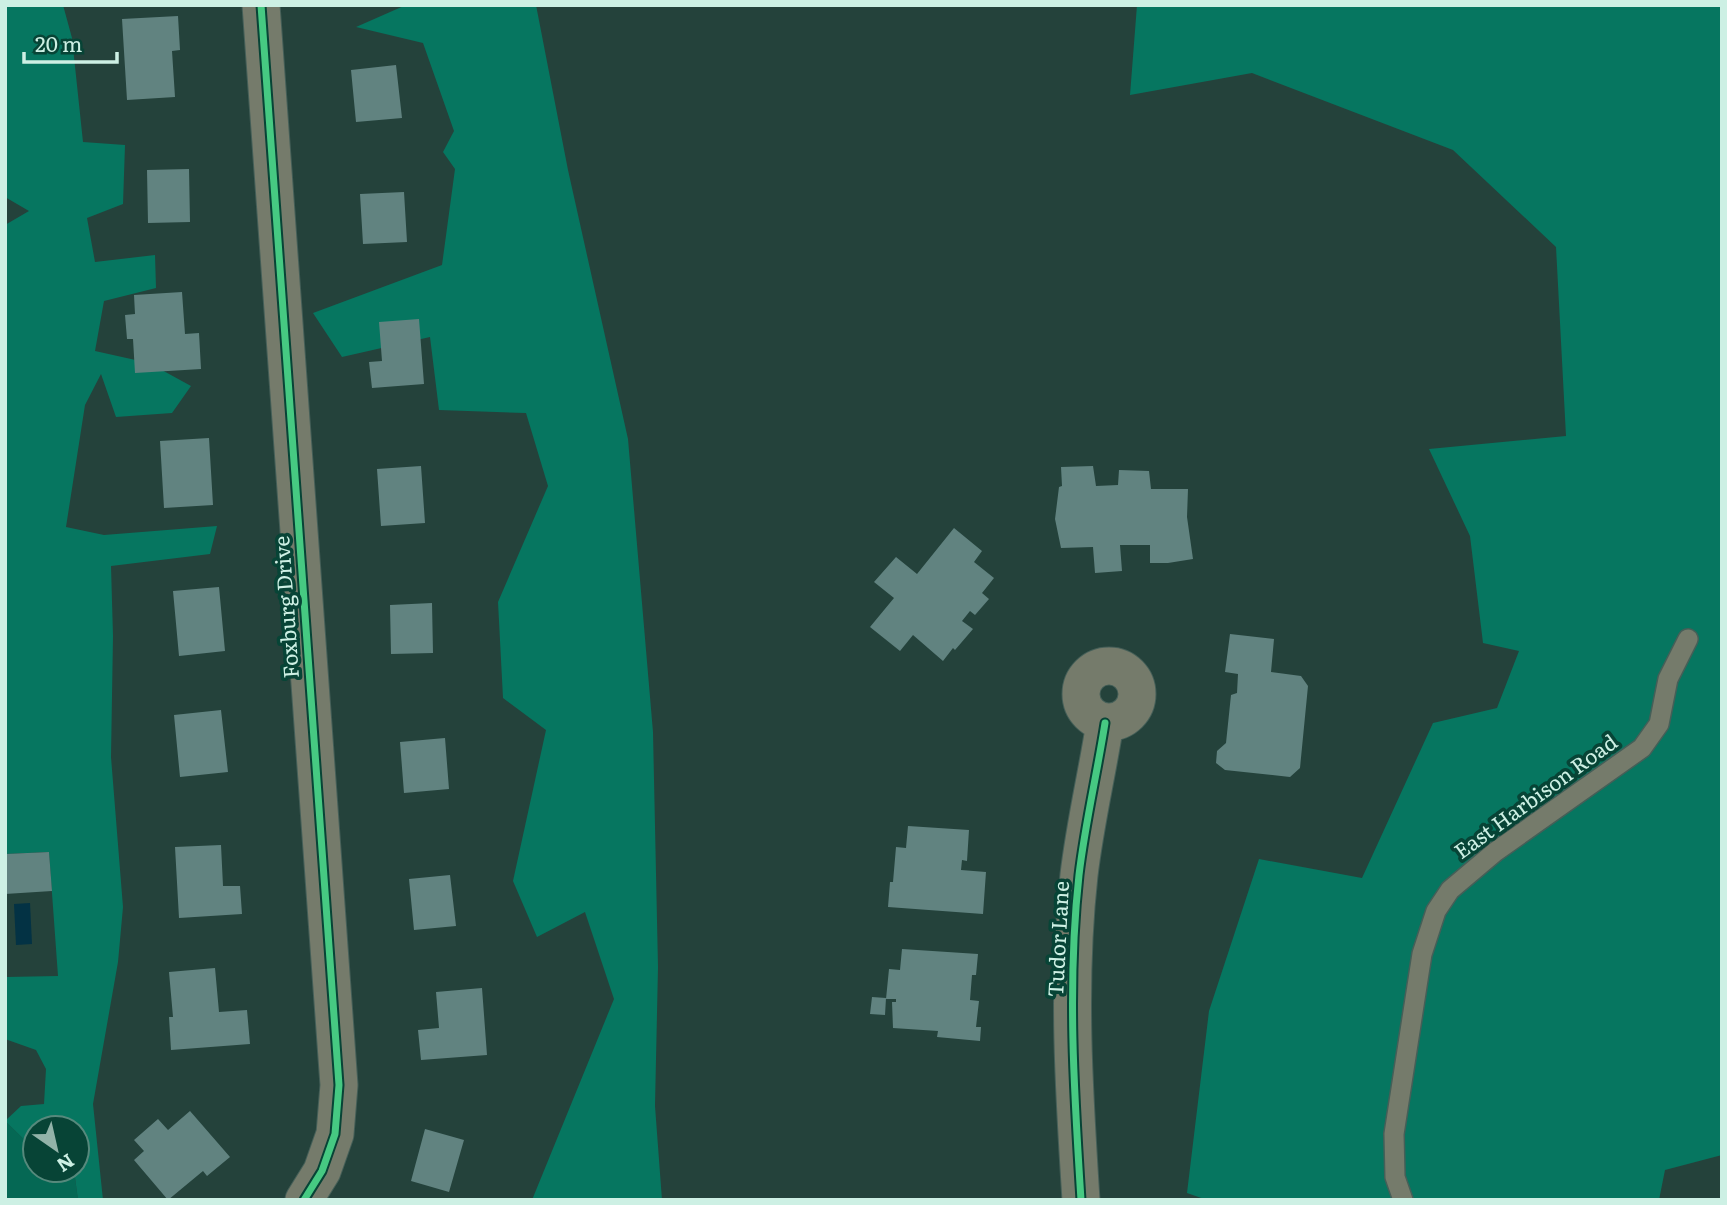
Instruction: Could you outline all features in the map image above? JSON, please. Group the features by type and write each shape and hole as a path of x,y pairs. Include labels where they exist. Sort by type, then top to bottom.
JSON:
{"street":[{"name":"Foxburg Drive","path":"261,5 339,1085 335,1134 322,1171 304,1200"},
{"name":"Tudor Lane","path":"1081,1200 1075,1104 1073,990 1079,876 1105,723"}],"lane":[{"name":"East Harbison Road","path":"1403,1200 1395,1177 1394,1134 1422,954 1436,911 1450,890 1494,852 1642,748 1659,724 1668,678 1688,639"}],"green space":[{"path":"5,5 63,5 72,38 83,142 125,145 123,204 87,218 95,262 155,255 156,288 104,301 95,351 149,363 191,386 172,413 116,417 101,374 85,405 66,527 104,535 217,526 210,554 111,566 111,757 123,907 118,962 93,1104 103,1200 78,1200 76,1184 91,1184 91,1114 21,1114 21,1136 5,1121 21,1106 44,1104 46,1069 36,1050 5,1039 6,977 58,976 49,852 5,854 5,225 29,211 5,197"},
{"path":"406,5 536,5 568,170 628,439 653,732 658,967 655,1106 662,1200 532,1200 614,999 585,912 537,937 513,881 546,730 503,698 498,602 548,486 526,413 439,410 430,337 342,357 313,313 442,265 455,169 443,152 454,131 423,43 356,27"},
{"path":"1137,5 1722,5 1722,1155 1665,1170 1659,1200 1207,1200 1187,1193 1209,1011 1259,859 1362,878 1433,723 1497,708 1519,651 1483,643 1470,536 1429,449 1566,436 1556,247 1453,150 1252,73 1130,95"},
{"path":"5,1121 21,1136 21,1184 76,1184 78,1200 5,1200"}],"water":[{"path":"30,903 32,944 16,945 14,904"}],"building":[{"path":"178,16 180,50 172,51 175,97 127,100 122,19"},
{"path":"396,65 402,118 356,122 351,70"},
{"path":"189,169 190,222 148,223 147,170"},
{"path":"404,192 407,242 363,244 360,194"},
{"path":"182,292 185,334 199,333 201,369 135,373 133,339 127,339 125,315 135,314 134,295"},
{"path":"419,319 424,384 372,388 369,362 382,361 379,322"},
{"path":"209,438 213,505 164,508 160,441"},
{"path":"421,466 425,523 381,526 377,469"},
{"path":"1093,466 1096,486 1118,485 1119,470 1149,471 1151,489 1188,489 1187,517 1193,559 1150,563 1150,545 1120,545 1122,571 1095,573 1093,547 1061,548 1055,519 1059,487 1062,486 1061,467"},
{"path":"954,528 982,551 974,562 994,578 982,593 989,599 975,615 970,611 962,621 973,629 943,661 913,635 900,651 870,627 894,598 874,582 896,557 917,574"},
{"path":"219,587 225,651 179,656 173,591"},
{"path":"432,603 433,653 391,654 390,605"},
{"path":"1230,634 1274,639 1271,672 1301,676 1308,686 1300,768 1290,777 1225,770 1216,763 1217,751 1226,743 1231,695 1237,693 1238,674 1225,672"},
{"path":"221,710 228,772 180,777 174,715"},
{"path":"445,738 449,789 404,793 400,742"},
{"path":"908,826 969,830 967,861 962,860 961,870 986,872 983,914 888,907 896,847 906,848"},
{"path":"221,845 223,886 240,886 242,914 179,918 175,847"},
{"path":"49,852 52,891 5,894 5,854"},
{"path":"450,875 456,926 414,930 409,879"},
{"path":"902,949 978,954 976,975 972,975 970,1000 979,1001 976,1027 981,1027 980,1041 937,1037 938,1031 893,1028 892,1002 896,1002 896,999 886,999 889,969 900,970"},
{"path":"215,968 219,1012 247,1010 250,1044 171,1050 169,1017 173,1017 169,972"},
{"path":"482,988 487,1055 421,1060 418,1030 439,1028 436,992"},
{"path":"872,997 886,998 885,1015 870,1014"},
{"path":"190,1111 230,1157 207,1176 203,1171 168,1200 134,1160 144,1151 134,1140 158,1119 168,1130"},
{"path":"425,1129 464,1140 449,1192 411,1181"}],"cycle path":[{"path":"261,5 339,1085 335,1134 322,1171 304,1200"},
{"path":"1081,1200 1074,1078 1075,916 1079,875 1105,723"}]}
